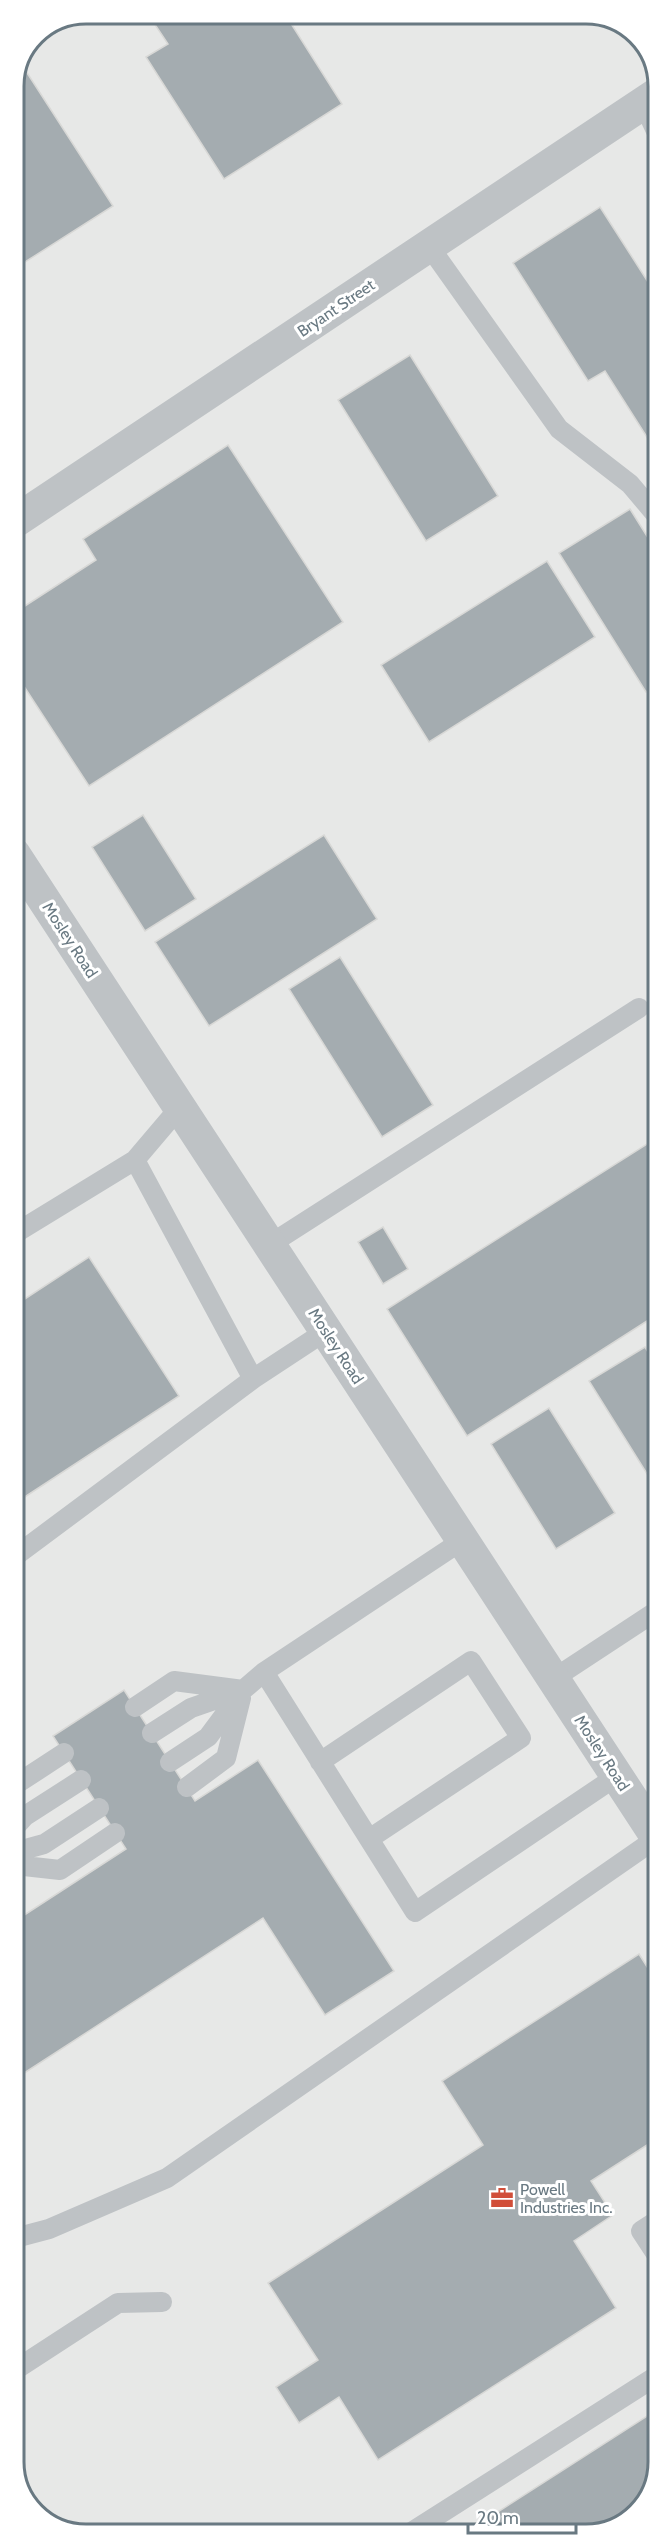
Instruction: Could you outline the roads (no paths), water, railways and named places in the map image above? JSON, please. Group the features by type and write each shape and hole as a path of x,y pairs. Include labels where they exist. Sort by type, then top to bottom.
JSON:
{"street":[{"name":"Bryant Street","path":"24,515 648,100"},
{"name":"Mosley Road","path":"24,869 648,1823"}],"lane":[{"path":"429,246 559,429 630,484 648,505"},
{"path":"269,1245 639,1008"},
{"path":"24,1228 135,1160 180,1107"},
{"path":"135,1160 253,1379"},
{"path":"24,1550 253,1379 326,1331"},
{"path":"170,1762 208,1737 243,1690 264,1672 463,1540"},
{"path":"553,1678 648,1616"},
{"path":"320,1762 471,1661 521,1738 369,1839"},
{"path":"264,1672 416,1912 617,1776"},
{"path":"135,1707 174,1681 243,1690"},
{"path":"152,1733 191,1708 243,1690"},
{"path":"187,1787 226,1758 243,1690"},
{"path":"24,1779 64,1753"},
{"path":"24,1817 81,1780"},
{"path":"24,1850 44,1844 99,1808"},
{"path":"24,1866 60,1869 115,1833"},
{"path":"24,2236 49,2229 166,2178 648,1845"},
{"path":"648,2227 642,2231 648,2240"},
{"path":"24,2364 118,2303 162,2302"},
{"path":"427,2524 648,2381"}],"place":[{"name":"Powell Industries Inc.","path":"502,2198"}]}
